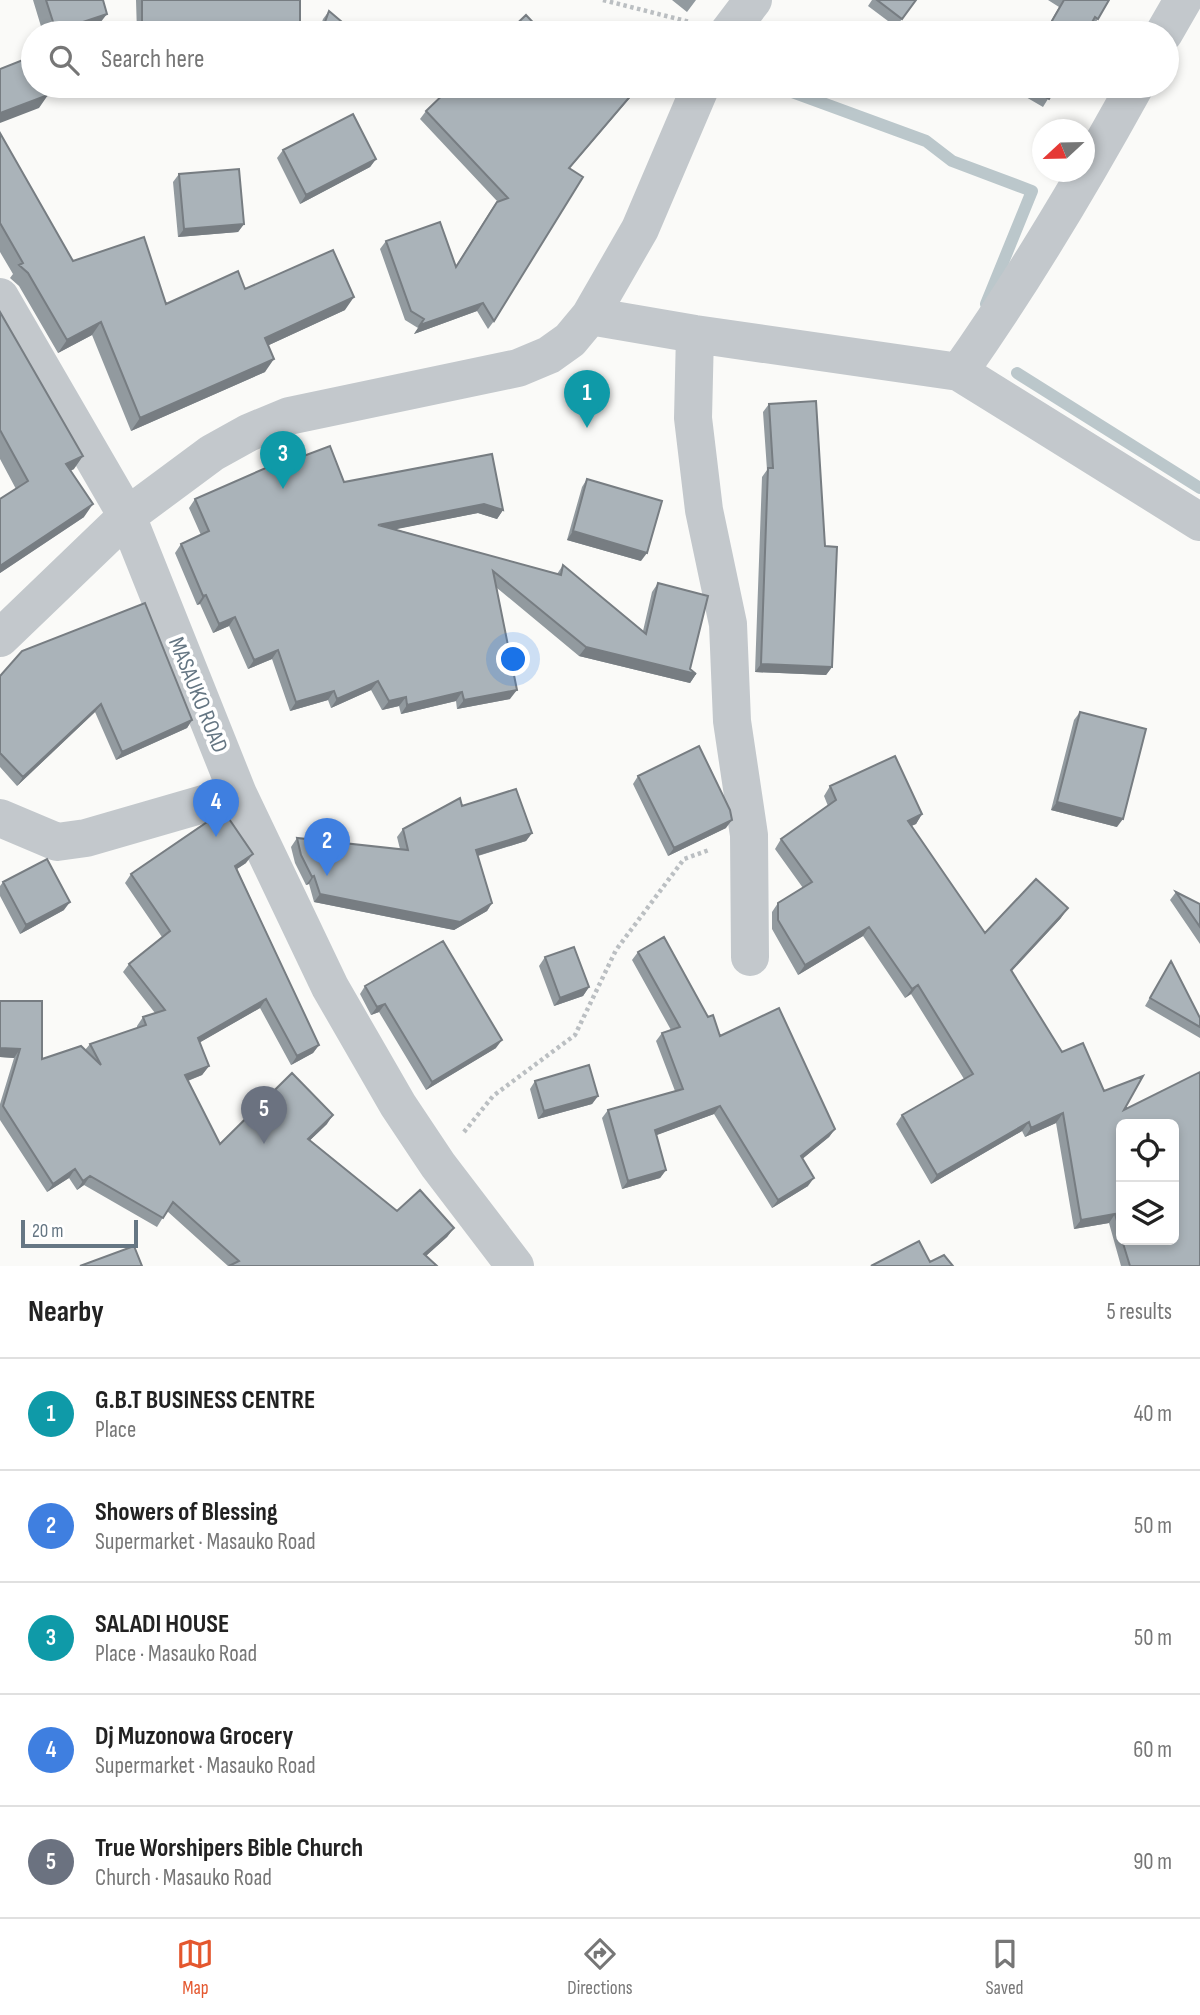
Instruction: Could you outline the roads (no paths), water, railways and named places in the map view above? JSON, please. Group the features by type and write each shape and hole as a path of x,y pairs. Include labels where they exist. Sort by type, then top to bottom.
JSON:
{"street":[{"path":"737,21 753,0"},
{"path":"1171,21 1183,0"},
{"path":"0,638 127,516 212,453 248,433 289,416 519,368 549,355 570,340 590,316 640,229 696,98"},
{"path":"959,372 1013,295 1076,194 1128,98"},
{"name":"MASAUKO ROAD","path":"0,297 127,516 237,794 330,987 398,1105 438,1165 515,1266"},
{"path":"590,316 959,372 1200,522"},
{"path":"695,334 693,418 704,510 728,624 732,721 749,835 750,957"},
{"path":"0,818 57,842 86,838 237,794"}],"waterway":[{"path":"809,98 926,141 952,161 1032,191 986,304"},
{"path":"1017,373 1200,488"}],"place":[{"name":"G.B.T BUSINESS CENTRE","path":"587,428"},
{"name":"SALADI HOUSE","path":"283,489"},
{"name":"Dj Muzonowa Grocery","path":"216,837"},
{"name":"Showers of Blessing","path":"327,876"},
{"name":"True Worshipers Bible Church","path":"264,1144"}]}
